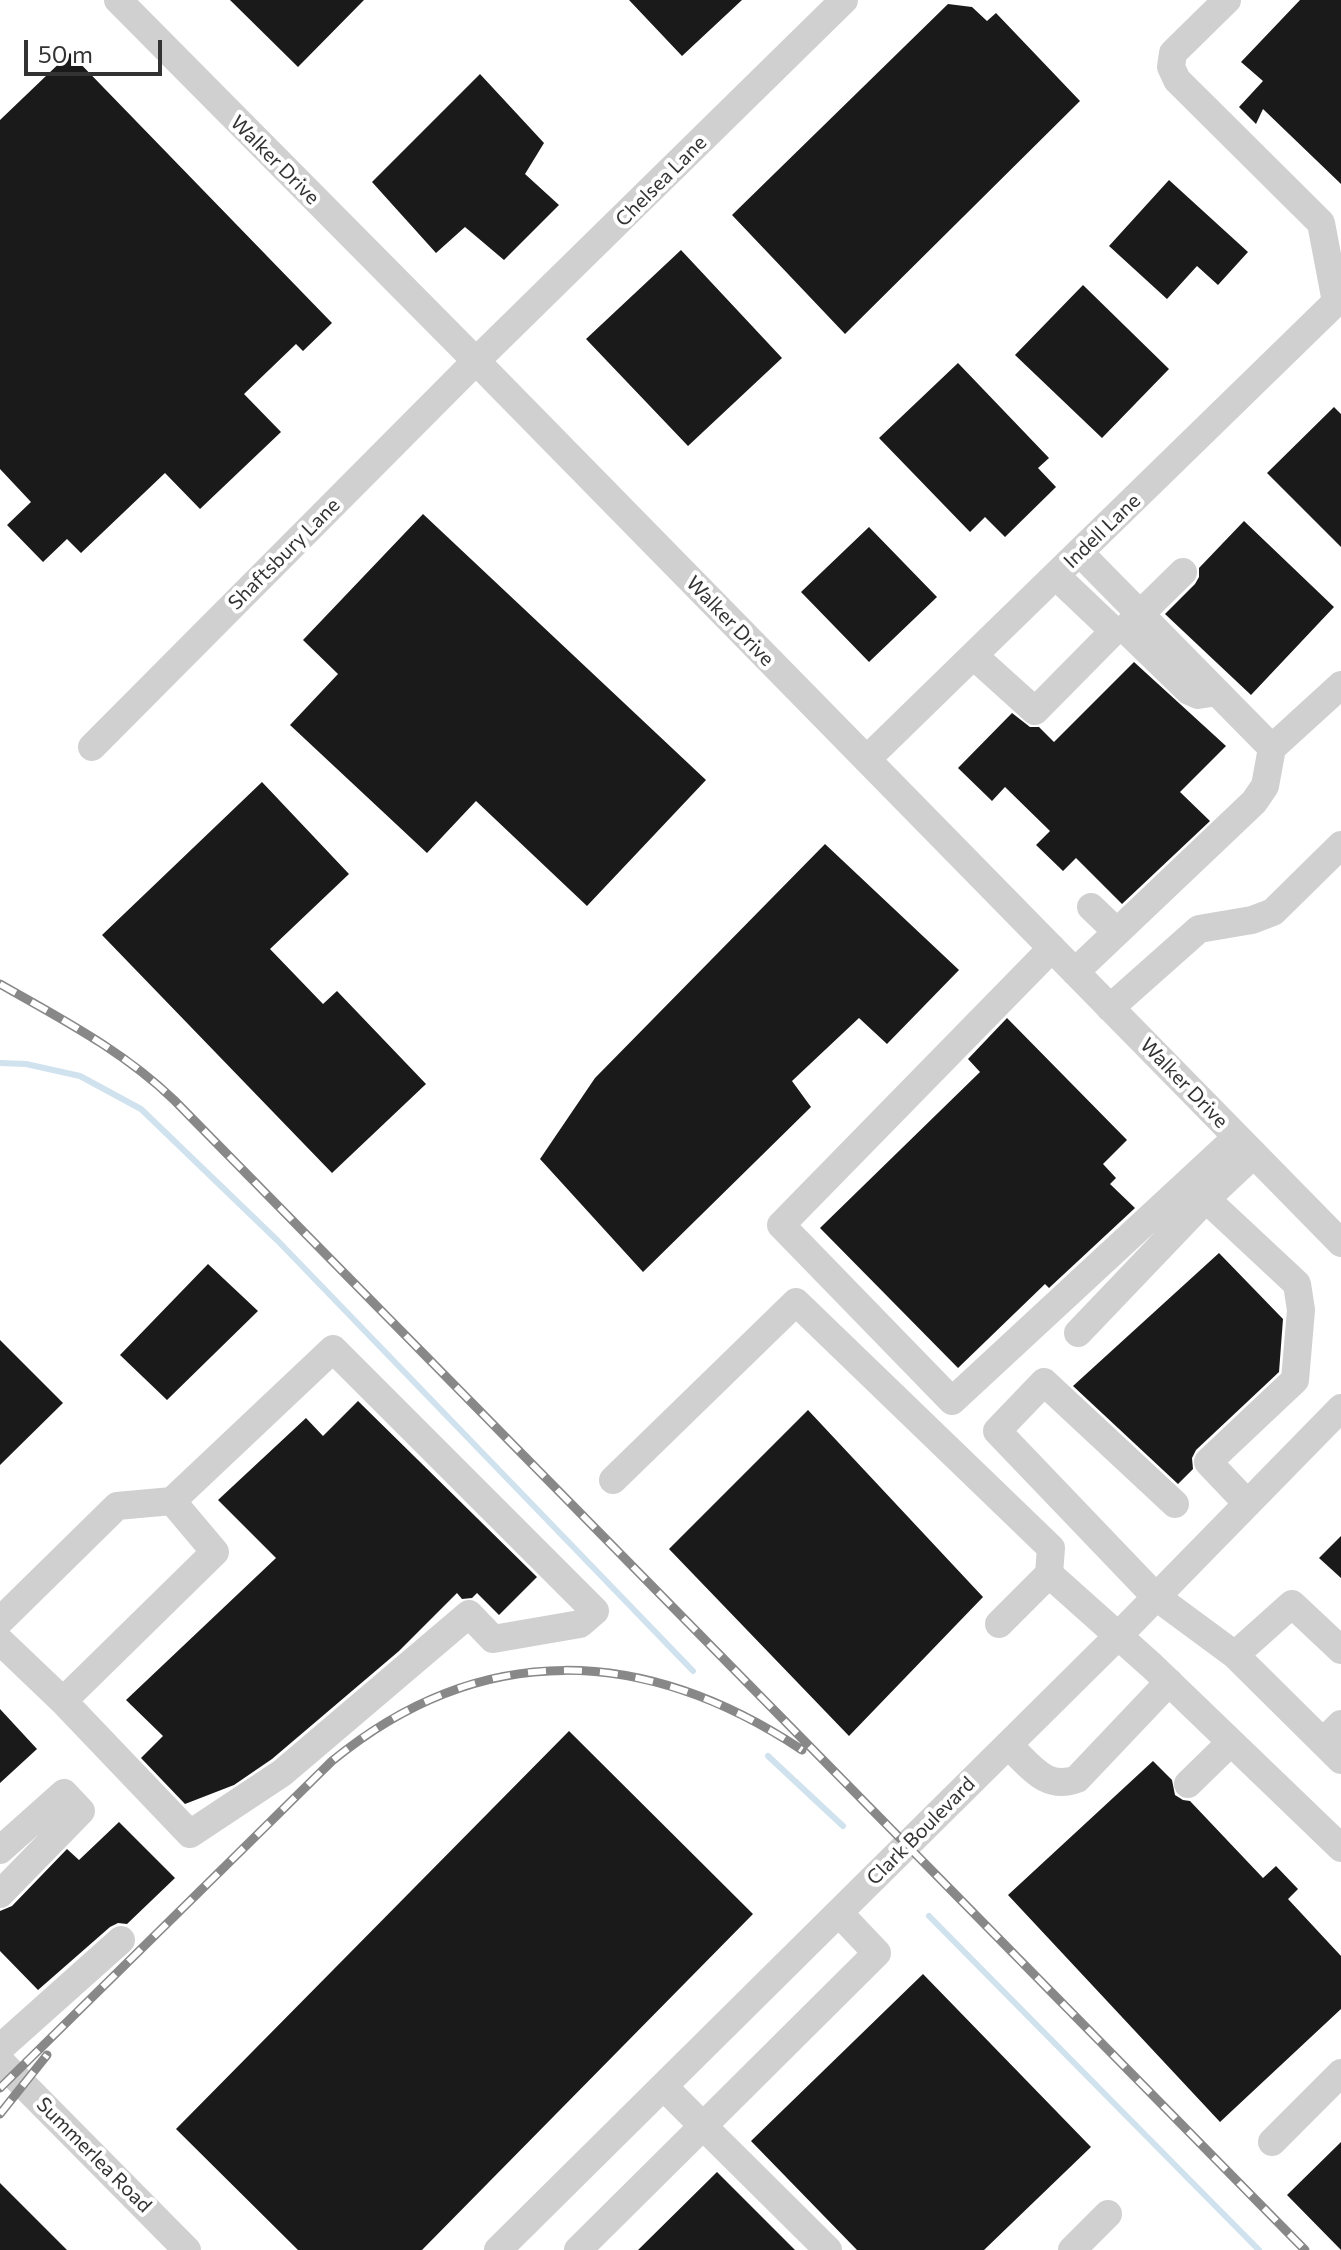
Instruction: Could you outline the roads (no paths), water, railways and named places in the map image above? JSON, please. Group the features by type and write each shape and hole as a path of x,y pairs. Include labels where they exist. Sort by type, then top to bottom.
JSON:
{"street":[{"name":"Walker Drive","path":"118,0 1341,1243"},
{"name":"Chelsea Lane","path":"476,361 844,0"},
{"path":"1227,0 1173,53 1171,67 1177,80 1321,223 1332,220 1339,302"},
{"name":"Indell Lane","path":"867,759 1339,302"},
{"name":"Shaftsbury Lane","path":"92,747 476,361"},
{"path":"1080,553 1127,625"},
{"path":"974,656 1035,711 1183,572"},
{"path":"1056,576 1217,692 1272,748"},
{"path":"1075,972 1254,802 1265,786 1272,748 1341,685"},
{"path":"1110,1008 1199,929 1252,920 1273,912 1341,845"},
{"path":"1091,907 1117,932"},
{"path":"1052,948 781,1225 952,1401 1245,1146"},
{"path":"1078,1333 1206,1199 1245,1146"},
{"path":"1206,1199 1297,1284 1301,1310 1295,1380 1208,1462 1247,1503"},
{"path":"613,1480 796,1302 1051,1548 1049,1574 999,1624"},
{"path":"0,1621 117,1506 172,1501 333,1349 595,1611 580,1624 493,1639 469,1614 282,1773 190,1834 63,1701 0,1641"},
{"path":"1175,1504 1044,1382 997,1431 1155,1596 1235,1655 1335,1742"},
{"name":"Clark Boulevard","path":"498,2250 1118,1636 1341,1408"},
{"path":"63,1701 215,1552 172,1501"},
{"path":"1049,1574 1169,1682 1341,1848"},
{"path":"1235,1655 1292,1604 1341,1650"},
{"path":"1008,1745 1052,1783 1064,1784 1077,1779 1169,1682"},
{"path":"1188,1784 1231,1742"},
{"path":"0,1850 64,1793 81,1811 0,1894"},
{"path":"578,2250 877,1953 839,1913"},
{"path":"0,2048 121,1940"},
{"name":"Summerlea Road","path":"0,2061 187,2250"},
{"path":"1272,2142 1341,2073"},
{"path":"664,2087 828,2250"},
{"path":"1072,2250 1108,2214"}],"waterway":[{"path":"0,1063 26,1064 80,1076 141,1109 278,1241 693,1671"},
{"path":"768,1756 843,1826"},
{"path":"929,1916 1259,2250"}],"railway":[{"path":"0,984 112,1051 174,1100 1305,2250"},
{"path":"0,2088 332,1761 389,1721 447,1693 505,1676 564,1670 624,1675 683,1691 743,1716 802,1750"},
{"path":"0,2114 47,2055"}]}
